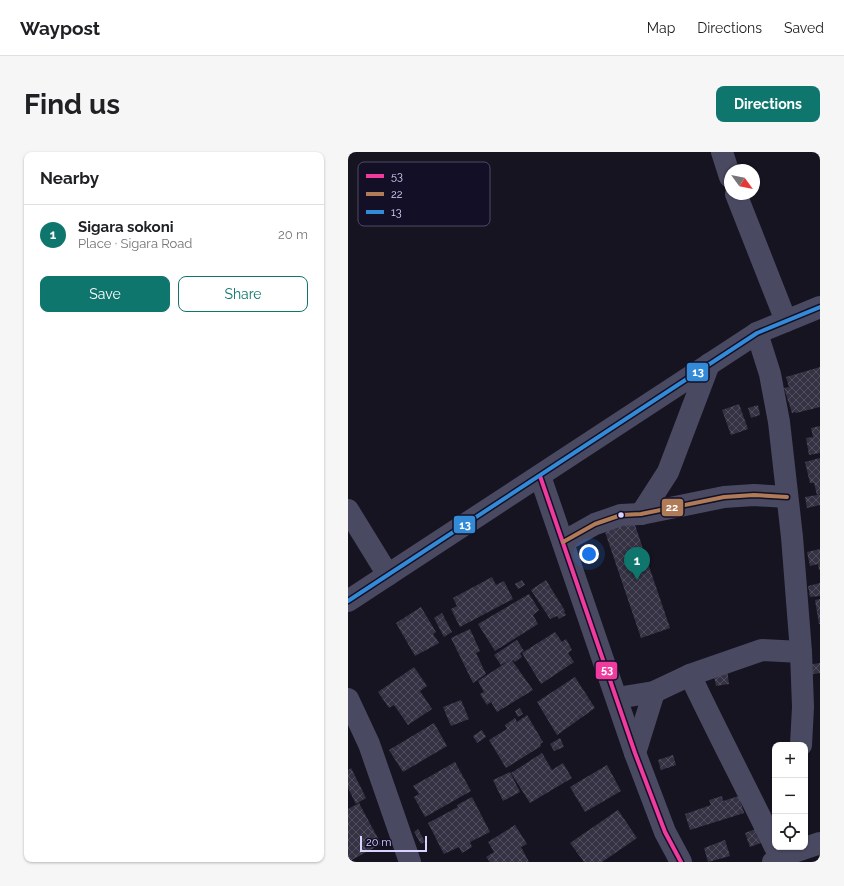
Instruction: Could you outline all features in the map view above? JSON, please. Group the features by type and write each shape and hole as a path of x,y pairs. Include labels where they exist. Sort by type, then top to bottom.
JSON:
{"street":[{"path":"722,152 726,164"},
{"path":"738,200 786,321"},
{"path":"348,601 757,333 820,307"},
{"path":"757,333 770,374 779,422 802,652 803,707 801,742"},
{"path":"641,514 668,472 709,364"},
{"path":"540,476 635,753 665,832 681,862"},
{"path":"563,542 595,524 621,515 641,514 724,497 754,495 787,497"},
{"path":"348,510 388,575"},
{"path":"617,698 654,692 690,674 762,650 802,652"},
{"path":"690,674 724,745 782,854 820,843"},
{"path":"635,753 654,692"},
{"path":"348,700 369,744 410,862"}],"building":[{"path":"820,367 820,407 792,413 784,388 789,387 786,377"},
{"path":"739,404 748,429 731,435 722,410"},
{"path":"758,405 760,415 751,418 748,408"},
{"path":"820,426 820,453 809,455 806,438 813,437 811,428"},
{"path":"820,458 820,494 817,495 814,483 810,483 805,462"},
{"path":"820,495 820,505 807,508 805,497"},
{"path":"634,522 670,628 641,638 605,532"},
{"path":"820,549 819,570 818,564 810,566 807,552"},
{"path":"492,577 496,585 504,581 513,599 460,627 451,609 457,606 453,598"},
{"path":"522,580 525,585 518,589 515,584"},
{"path":"546,580 565,611 564,612 566,615 559,619 557,616 550,619 531,590"},
{"path":"820,583 820,596 810,597 808,586"},
{"path":"529,594 539,610 533,615 538,624 495,651 478,624"},
{"path":"820,599 820,624 819,624 815,600"},
{"path":"421,607 436,632 433,634 439,643 415,656 396,623"},
{"path":"442,613 452,632 444,637 434,618"},
{"path":"470,629 480,651 476,653 486,674 473,683 451,638"},
{"path":"555,632 562,642 566,639 572,650 568,653 574,662 541,684 522,653"},
{"path":"517,640 524,651 520,653 522,657 515,662 511,659 533,690 497,712 491,702 487,705 480,694 484,692 478,681 510,660 501,665 494,655"},
{"path":"820,663 820,673 807,675 806,665"},
{"path":"414,667 427,686 420,691 432,709 408,725 394,705 389,708 378,692"},
{"path":"727,669 729,684 716,686 713,671"},
{"path":"575,677 595,708 557,735 537,702"},
{"path":"461,700 469,719 451,726 443,707"},
{"path":"520,708 523,714 518,717 515,711"},
{"path":"527,715 543,742 540,744 541,746 506,768 489,740 507,729 505,725 515,718 517,722"},
{"path":"434,723 447,746 403,772 389,750"},
{"path":"482,730 486,737 477,743 473,736"},
{"path":"560,738 564,747 554,751 550,744"},
{"path":"542,753 552,770 563,763 572,778 530,803 511,773"},
{"path":"673,755 676,765 661,770 658,760"},
{"path":"455,762 471,791 425,817 414,797 419,794 413,786"},
{"path":"607,765 621,791 585,812 570,787"},
{"path":"351,768 366,798 356,804 348,788 348,770"},
{"path":"510,772 520,792 503,801 493,780"},
{"path":"722,796 723,801 739,796 744,813 690,830 685,814 711,805 709,800"},
{"path":"472,797 490,832 470,842 472,847 462,853 459,847 444,854 428,823 458,807 457,805"},
{"path":"359,803 381,844 350,861 348,857 348,809"},
{"path":"618,810 637,838 602,862 584,862 570,843"},
{"path":"515,825 527,844 521,847 529,862 490,862 486,857 494,852 488,842"},
{"path":"761,827 766,841 750,847 745,833"},
{"path":"418,829 425,842 421,844 414,832"},
{"path":"725,840 730,856 708,862 704,848"}],"transit line":[{"name":"13","path":"348,601 757,333 820,307"},
{"name":"53","path":"540,476 635,753 665,832 681,862"},
{"name":"22","path":"563,542 595,524 621,515 641,514 724,497 754,495 787,497"}],"place":[{"name":"Sigara sokoni","path":"637,580"}]}
